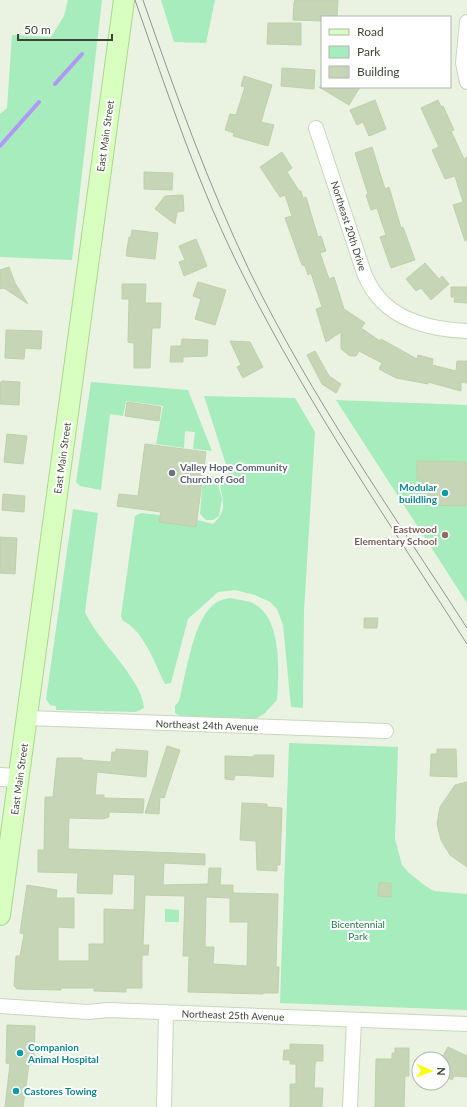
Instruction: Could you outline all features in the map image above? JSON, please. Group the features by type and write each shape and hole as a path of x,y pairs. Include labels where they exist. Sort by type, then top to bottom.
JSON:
{"main road":[{"name":"East Main Street","path":"0,915 10,778 27,718 124,0"}],"street":[{"path":"467,22 463,62 467,82"},
{"name":"Northeast 20th Drive","path":"316,128 364,273 375,293 396,312 420,324 448,330 467,331"},
{"name":"Northeast 24th Avenue","path":"27,718 386,731"},
{"name":"Northeast 25th Avenue","path":"0,1006 88,1012 108,1010 467,1024"},
{"path":"164,1107 166,1012"},
{"path":"350,1107 354,1020"}],"green space":[{"path":"68,0 102,0 72,260 0,257 0,114 7,108 12,35 51,37 64,16"},
{"path":"161,0 215,0 206,43 174,42"},
{"path":"91,382 188,390 212,451 193,449 195,432 185,431 184,448 156,444 163,406 126,401 123,416 110,414 101,490 80,486 76,482"},
{"path":"204,396 295,398 315,432 304,611 303,708 291,707 283,625 277,609 270,602 255,595 235,590 218,592 188,619 171,683 165,684 143,640 130,625 123,621 121,616 135,516 141,513 160,515 159,522 197,520 213,524 222,512 223,501 220,475 229,474"},
{"name":"Eastwood Elementary School","path":"336,400 467,405 467,603"},
{"path":"207,476 216,477 222,499 219,516 213,520 206,520 200,514 203,478"},
{"path":"73,509 98,513 85,612 91,624 128,672 136,685 144,708 136,712 56,710 56,706 50,705 46,699"},
{"path":"229,598 250,602 261,609 274,631 278,660 277,700 264,714 255,719 182,717 175,713 175,706 179,701 196,633 209,609 218,601"},
{"name":"Bicentennial Park","path":"289,743 398,747 395,839 402,865 424,885 434,891 467,894 467,1010 280,1003"},
{"path":"165,909 179,910 179,922 165,922"}],"building":[{"path":"295,0 338,0 337,16 321,16 321,21 293,20"},
{"path":"268,23 301,23 301,45 267,44"},
{"path":"282,68 315,70 314,89 281,86"},
{"path":"244,76 272,85 261,122 274,125 268,146 233,136 234,133 225,130 230,114 236,115 245,87 241,86"},
{"path":"319,87 359,88 349,105"},
{"path":"375,100 386,129 369,136 363,122 357,125 350,110"},
{"path":"438,100 441,107 443,106 454,130 451,131 464,159 467,157 467,240 465,241 453,205 463,202 455,176 445,179 432,150 439,147 421,108"},
{"path":"372,147 385,189 389,187 401,228 403,227 415,260 391,268 380,237 386,235 377,208 371,210 366,195 368,194 355,153"},
{"path":"282,152 292,168 287,172 299,191 301,191 303,198 306,197 318,237 321,236 326,251 320,253 329,279 334,277 344,309 365,323 361,328 380,341 381,339 417,359 418,355 433,359 432,365 456,371 457,361 467,361 467,383 461,382 461,391 428,382 428,384 396,378 379,369 382,363 359,351 356,356 350,356 341,349 341,332 326,342 316,309 322,307 311,273 308,275 305,266 302,265 285,218 292,216 285,195 280,197 260,167"},
{"path":"144,172 173,173 172,190 144,189"},
{"path":"183,195 184,211 177,212 175,224 155,209 165,196"},
{"path":"132,230 158,233 155,259 126,256 129,237 131,237"},
{"path":"196,239 207,266 184,276 179,262 185,260 179,246"},
{"path":"425,263 439,279 442,276 449,284 431,300 421,288 416,291 406,279"},
{"path":"9,267 15,283 28,304 4,288 0,289 0,270"},
{"path":"198,282 226,290 215,325 195,319 201,299 193,296"},
{"path":"122,284 146,284 145,303 161,303 160,328 152,328 150,368 134,368 134,343 128,342 129,299 122,299"},
{"path":"451,287 467,287 467,303 454,302 455,297 451,297"},
{"path":"6,330 42,331 41,349 25,348 24,359 5,358"},
{"path":"182,339 208,340 207,356 183,357 183,362 170,362 171,346 181,346"},
{"path":"230,341 250,342 263,367 243,378 237,367 241,365"},
{"path":"315,351 329,376 341,384 336,393 322,384 307,355"},
{"path":"2,381 20,382 19,405 0,404 0,383"},
{"path":"127,402 161,407 159,421 125,416"},
{"path":"7,434 27,436 23,464 4,462"},
{"name":"Valley Hope Community Church of God","path":"145,444 206,452 196,527 159,522 161,512 117,506 119,494 138,496"},
{"name":"Modular buildling","path":"417,461 467,462 467,506 422,505 423,480 417,480"},
{"path":"3,494 25,496 24,512 2,510"},
{"path":"0,537 17,538 15,574 0,573"},
{"path":"364,618 378,618 377,628 364,628"},
{"path":"167,746 180,750 164,798 160,797 159,814 145,813"},
{"path":"116,749 148,751 146,777 97,772 95,795 104,795 104,798 144,799 143,813 109,812 109,817 103,819 69,818 68,849 205,854 205,865 164,863 163,885 208,884 209,868 221,868 220,885 233,885 233,893 278,894 276,967 279,967 278,993 188,992 189,956 183,956 185,896 145,895 143,945 149,945 148,955 142,955 142,988 126,988 126,992 94,991 94,988 61,988 61,990 17,989 14,986 16,956 20,956 24,934 20,933 27,885 57,890 56,898 74,898 74,928 58,927 58,961 89,961 89,944 104,944 104,909 134,910 135,875 113,874 112,894 77,893 78,873 38,872 38,850 44,850 45,797 53,797 57,758 82,758 82,760 111,762 112,752 116,752","holes":["206,897 230,898 230,922 248,922 247,966 213,964 214,947 205,947"]},
{"path":"437,749 456,749 457,777 430,776 431,754 437,754"},
{"path":"254,755 274,755 273,777 235,775 234,780 225,779 225,756 254,757"},
{"path":"467,782 467,867 450,855 441,840 437,824 440,807 455,785"},
{"path":"242,803 267,804 267,807 282,808 280,865 277,865 277,871 257,870 256,841 240,840"},
{"path":"379,883 391,883 391,897 378,896"},
{"path":"7,1025 35,1026 34,1064 29,1064 23,1107 5,1107 10,1064 6,1063"},
{"path":"290,1044 323,1045 323,1061 316,1061 315,1065 314,1088 323,1088 322,1107 290,1107 290,1084 296,1084 296,1064 290,1064 290,1060 283,1060 284,1050 290,1050"},
{"path":"448,1047 467,1056 467,1077 454,1076 451,1079 451,1051 446,1051"},
{"path":"395,1048 409,1048 409,1076 405,1076 404,1107 375,1107 376,1059 392,1059 392,1053 395,1053"}],"waterway":[{"path":"55,84 82,54"},
{"path":"0,146 39,102"}],"tram line":[{"path":"135,0 185,141 213,211 245,279 323,419 467,644"},
{"path":"143,0 206,172 250,272 299,364 326,409 381,497 467,628"}],"place":[{"name":"Valley Hope Community Church of God","path":"172,473"},
{"name":"Modular buildling","path":"445,493"},
{"name":"Eastwood Elementary School","path":"445,535"},
{"name":"Companion Animal Hospital","path":"20,1053"},
{"name":"Castores Towing","path":"16,1091"}]}
